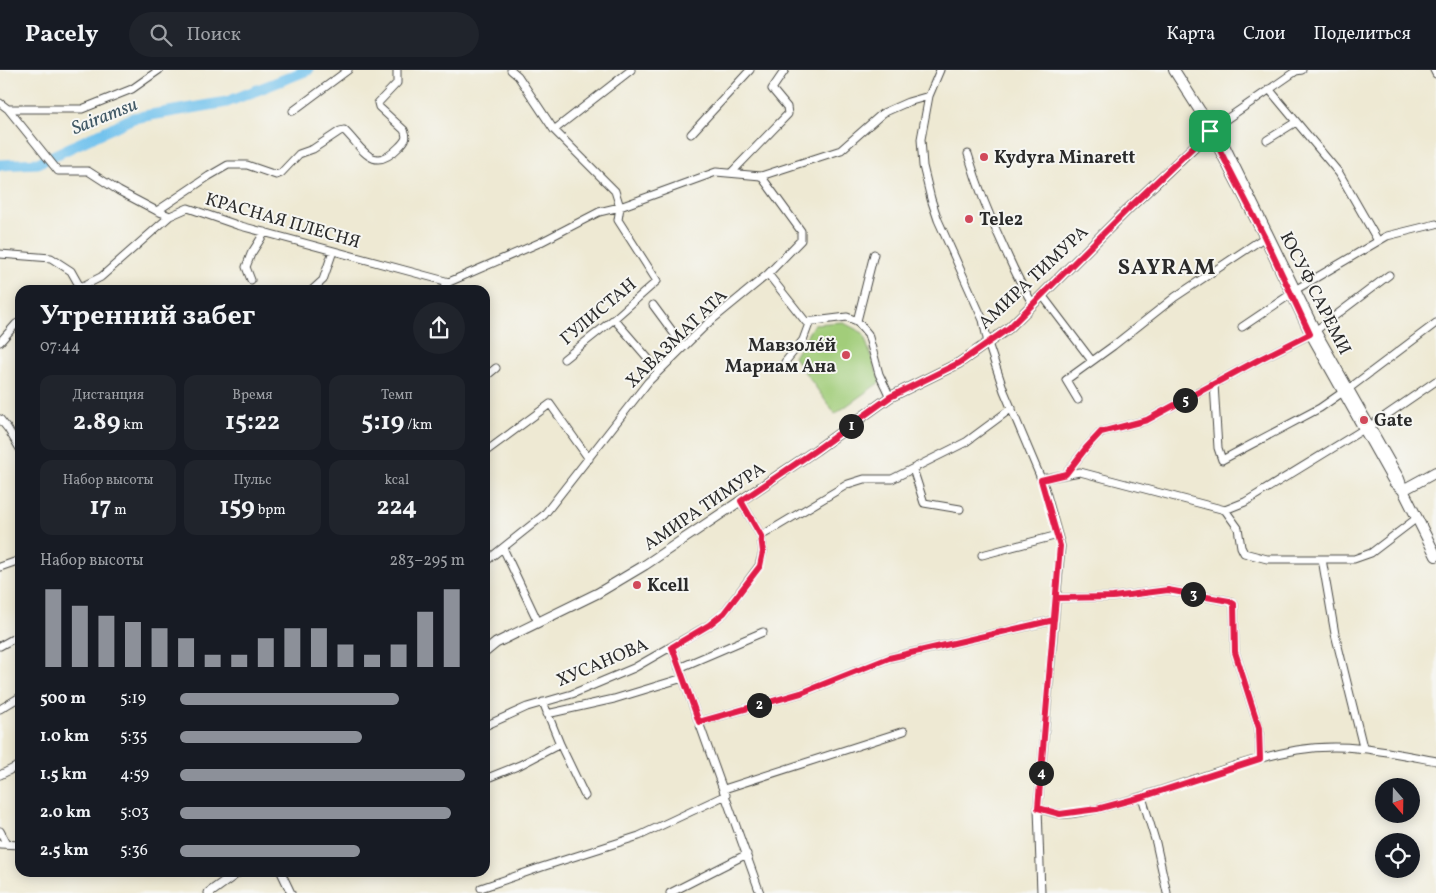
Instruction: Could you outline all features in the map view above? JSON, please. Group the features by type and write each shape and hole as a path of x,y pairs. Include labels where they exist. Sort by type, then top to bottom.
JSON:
{"main road":[{"name":"ЮСУФ САРЕМИ","path":"1174,70 1212,129 1313,333 1394,482 1403,490 1417,518 1432,540 1436,556"},
{"name":"ЮСУФ САРЕМИ","path":"1212,129 1293,292"},
{"path":"1403,490 1436,472"}],"street":[{"path":"8,109 82,110 132,89 159,70"},
{"path":"293,111 348,70"},
{"path":"157,211 228,165 247,165 276,175 281,174 298,154 314,149 344,130 364,154 375,159 386,158 397,150 406,140 407,135 378,104 397,83 397,70"},
{"name":"ГУЛИСТАН","path":"511,70 518,76 554,130 615,191 620,207 618,220 657,281 564,359"},
{"path":"554,130 631,70"},
{"path":"691,134 750,70"},
{"path":"731,173 788,114 786,107 772,89 785,70"},
{"path":"940,70 929,96 921,139 923,166 931,199 938,220 983,320 988,343 1041,480 1060,546 1038,808 1042,893"},
{"name":"АМИРА ТИМУРА","path":"490,648 496,643 598,593 645,565 816,450 890,397 959,363 988,343 1009,328 1212,129 1268,89 1296,71 1302,70"},
{"path":"1434,70 1436,74"},
{"path":"1268,89 1339,173 1378,241"},
{"path":"446,285 449,282 539,243 599,212 620,207 716,172 761,176 841,150 883,113 908,102 929,96"},
{"path":"0,103 8,109 58,171 88,171 119,191 170,216 101,277 84,285"},
{"path":"1267,140 1296,122"},
{"path":"968,154 976,182 1000,238 1033,304"},
{"name":"ХАВАЗМАТ АТА","path":"490,558 544,515 648,382 707,324 768,274 801,240 801,231 761,176"},
{"name":"КРАСНАЯ ПЛЕСНЯ","path":"170,216 188,208 237,225 449,282"},
{"path":"1242,327 1293,292 1387,236 1436,224"},
{"path":"251,280 246,267 251,254 265,232"},
{"path":"1078,400 1066,380 1175,297 1264,236"},
{"path":"318,285 323,280 333,251"},
{"path":"0,254 51,258 70,270 77,285"},
{"path":"857,321 874,254"},
{"path":"768,274 806,322 846,317 857,321 868,334 879,374 890,397"},
{"path":"1066,474 1101,432 1147,420 1260,359 1313,333 1389,274"},
{"path":"1042,295 1092,361"},
{"path":"653,305 684,347"},
{"path":"614,319 659,371"},
{"path":"785,362 803,340 810,321"},
{"path":"1214,384 1218,448 1222,460 1320,408 1436,323"},
{"path":"0,342 15,327"},
{"path":"490,373 496,368"},
{"path":"1041,480 1080,472 1225,510 1245,502 1366,428 1436,381"},
{"path":"490,448 550,404 589,459"},
{"path":"761,536 848,484 864,479 892,479 966,442 1012,408"},
{"path":"0,419 15,441"},
{"path":"913,469 924,503 960,509"},
{"name":"ХУСАНОВА","path":"490,724 527,707 572,694 625,672 709,625 724,613 760,566 763,552 761,536 741,501"},
{"path":"1225,510 1238,528 1241,547 1244,552 1267,560 1354,559 1371,552 1417,518"},
{"path":"982,555 1058,535"},
{"path":"503,548 538,622"},
{"path":"1322,559 1335,634 1363,748"},
{"path":"0,567 15,562"},
{"path":"1056,598 1113,597 1168,590 1229,601 1234,604 1235,652 1259,728 1260,759"},
{"path":"699,722 801,693 889,658 1054,620"},
{"path":"679,668 763,632"},
{"path":"0,646 15,638"},
{"path":"672,647 760,893"},
{"path":"547,714 614,699 683,678"},
{"path":"0,709 15,700"},
{"path":"543,702 560,744 585,796"},
{"path":"481,888 639,836 725,792 904,731"},
{"path":"490,777 520,765 560,744"},
{"path":"1038,808 1060,814 1097,809 1142,797 1260,759 1298,750 1333,747 1363,748 1436,761"},
{"path":"0,775 15,768"},
{"path":"1142,797 1156,843 1166,893"},
{"path":"0,831 3,844"},
{"path":"670,893 747,854"},
{"path":"209,893 231,877"},
{"path":"283,877 291,893"}],"green space":[{"path":"842,322 863,333 880,382 835,414 794,357 814,324"}],"waterway":[{"name":"Sairamsu","path":"0,165 38,163 133,118 227,102 308,70"}],"place":[{"name":"Kydyra Minarett","path":"984,157"},
{"name":"Tele2","path":"969,219"},
{"name":"Мавзоле́й Мариам Ана","path":"846,355"},
{"name":"Gate","path":"1364,420"},
{"name":"Kcell","path":"637,585"}],"district":[{"name":"SAYRAM","path":"1167,266"}],"route":[{"path":"1210,131 1128,209 1009,328 959,363 890,397 741,501 761,536 763,552 760,566 724,613 709,625 672,647 699,722 801,693 889,658 1054,620 1056,598 1113,597 1168,590 1229,601 1234,604 1235,652 1259,728 1260,759 1142,797 1097,809 1060,814 1038,808 1054,620 1060,546 1045,488 1041,480 1066,474 1101,432 1147,420 1310,334 1264,236 1210,131"}]}
